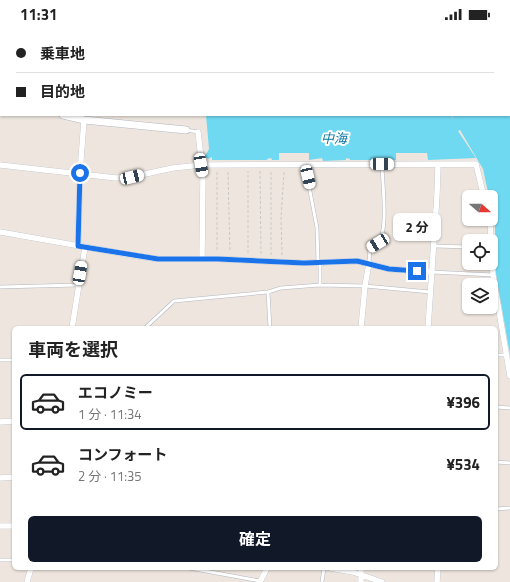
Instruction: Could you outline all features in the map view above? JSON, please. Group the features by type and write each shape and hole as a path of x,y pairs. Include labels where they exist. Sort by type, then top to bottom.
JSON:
{"street":[{"path":"67,116 84,120 186,130"},
{"path":"78,246 80,173 84,120"},
{"path":"198,132 203,175 202,258"},
{"path":"0,165 116,178 132,177 173,168 201,165 476,164 482,190"},
{"path":"428,326 438,165"},
{"path":"0,232 158,259 202,258 282,262 357,261 389,269 432,272"},
{"path":"72,326 85,247"},
{"path":"362,326 365,286 369,263"},
{"path":"493,270 510,376"},
{"path":"0,422 12,421"},
{"path":"0,478 12,478"},
{"path":"0,526 12,526"},
{"path":"27,582 30,570"},
{"path":"260,582 266,570"},
{"path":"339,570 382,582"},
{"path":"360,582 361,570"},
{"path":"437,582 438,570"}],"lane":[{"path":"186,130 198,132"},
{"path":"369,263 370,247 378,243 383,230 385,217 382,164"},
{"path":"305,165 317,228 320,285"},
{"path":"434,246 462,246"},
{"path":"432,272 493,275"},
{"path":"0,287 78,285"},
{"path":"147,326 174,301 268,292 281,288 320,285 365,286 430,292"},
{"path":"268,292 270,326"},
{"path":"498,355 506,355"},
{"path":"0,360 12,360"},
{"path":"498,407 510,408"},
{"path":"498,462 510,463"},
{"path":"498,509 510,508"},
{"path":"0,560 12,560"},
{"path":"199,570 260,582"},
{"path":"322,582 324,570"}],"path":[{"path":"217,165 218,259"},
{"path":"228,165 230,259"},
{"path":"248,165 248,260"},
{"path":"260,165 261,260"},
{"path":"271,165 271,261"},
{"path":"282,262 281,217 284,165"}],"water":[{"name":"中海","path":"206,116 452,116 453,119 452,116 510,116 510,355 498,278 496,274 496,270 498,270 498,234 495,234 495,226 498,226 498,190 488,190 483,169 460,130 458,131 476,158 428,160 427,153 396,153 396,160 350,160 346,158 346,160 323,161 322,158 309,160 309,153 279,153 279,160 272,160 271,158 267,160 212,160 212,157 208,159 205,156 209,149"}],"route":[{"path":"80,173 78,246 131,256 158,259 202,258 304,263 357,261 389,269 417,271"}]}
